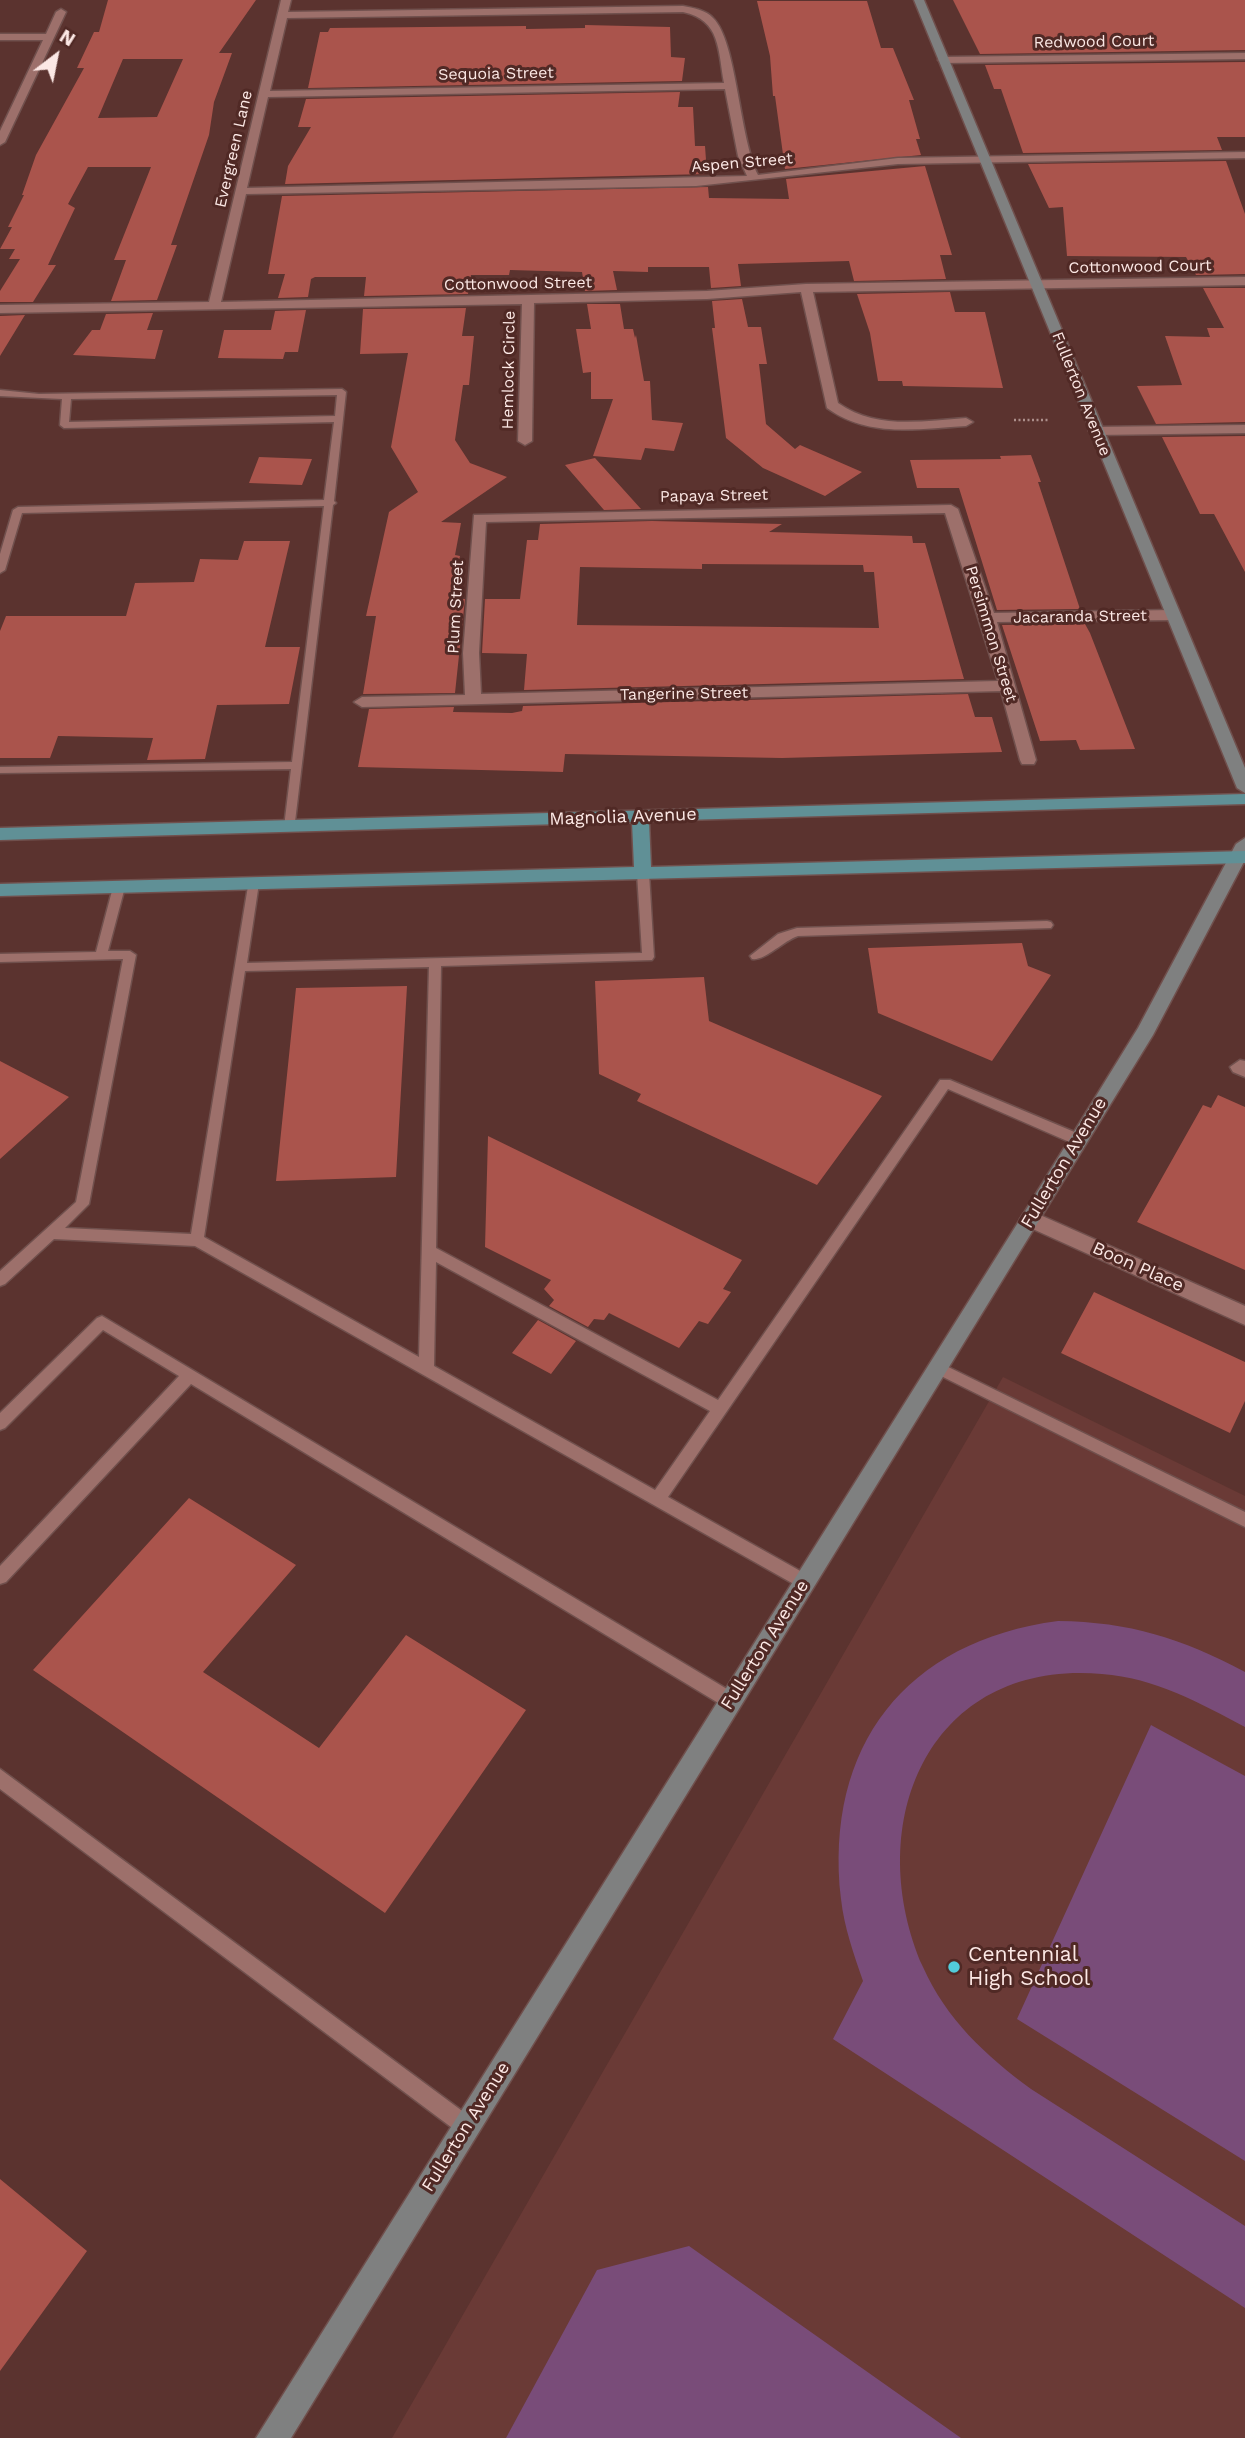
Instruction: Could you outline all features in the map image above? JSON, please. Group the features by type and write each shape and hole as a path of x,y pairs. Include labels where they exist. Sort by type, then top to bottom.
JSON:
{"main road":[{"name":"Fullerton Avenue","path":"919,0 1245,788"},
{"name":"Magnolia Avenue","path":"0,834 1245,799"},
{"path":"640,817 643,873"},
{"name":"Fullerton Avenue","path":"272,2438 1031,1219 1146,1030 1244,853"},
{"path":"0,890 643,873 1244,853"}],"street":[{"name":"Evergreen Lane","path":"214,305 286,0"},
{"path":"283,15 683,9 701,13 713,20 721,38 743,156 754,180"},
{"path":"0,142 61,12"},
{"path":"0,37 48,37"},
{"name":"Redwood Court","path":"943,60 1245,56"},
{"name":"Sequoia Street","path":"263,94 730,86"},
{"name":"Aspen Street","path":"240,191 754,180 886,162 1245,155"},
{"name":"Cottonwood Court","path":"1036,285 1245,281"},
{"name":"Cottonwood Street","path":"0,309 528,300 707,295 806,288 1036,285"},
{"path":"806,288 832,405 846,418 869,426 966,422"},
{"name":"Hemlock Circle","path":"526,441 528,300"},
{"path":"1096,431 1245,429"},
{"name":"Papaya Street","path":"479,518 951,509"},
{"name":"Persimmon Street","path":"951,509 988,618 1028,760"},
{"name":"Plum Street","path":"473,699 471,653 479,518"},
{"name":"Jacaranda Street","path":"988,618 1172,615"},
{"name":"Tangerine Street","path":"362,702 1007,686"},
{"name":"Boon Place","path":"1031,1219 1245,1316"}],"lane":[{"path":"0,393 66,396 342,392 331,503 290,827"},
{"path":"66,396 64,425 339,419"},
{"path":"0,569 18,510 331,503"},
{"path":"0,770 298,765"},
{"path":"240,967 648,957 643,873"},
{"path":"197,1241 253,883"},
{"path":"101,955 119,887"},
{"path":"756,956 782,937 797,932 1048,925"},
{"path":"0,958 130,955 82,1204 0,1280"},
{"path":"426,1369 435,962"},
{"path":"658,1499 945,1083 1079,1140"},
{"path":"51,1233 197,1241 805,1582"},
{"path":"428,1251 720,1409"},
{"path":"0,1423 102,1322 731,1700"},
{"path":"938,1368 1245,1520"},
{"path":"0,1577 190,1375"},
{"path":"0,1778 466,2126"}],"path":[{"path":"1014,421 1048,420"}],"shaded area":[{"name":"Centennial High School","path":"1003,1377 1245,1496 1245,2438 392,2438"},
{"path":"1058,1621 1109,1625 1154,1634 1199,1650 1245,1672 1245,1727 1176,1693 1122,1676 1042,1676 992,1693 953,1722 924,1761 907,1807 900,1859 906,1913 923,1967 932,1986 955,2020 983,2050 1031,2089 1245,2226 1245,2308 833,2039 863,1981 842,1909 839,1844 846,1794 862,1749 886,1710 918,1677 958,1651 1004,1632"},
{"path":"1151,1725 1245,1776 1245,2161 1017,2019"},
{"path":"689,2246 961,2438 506,2438 597,2270"}],"building":[{"path":"108,0 256,0 219,53 232,53 214,102 209,135 171,245 177,245 157,300 111,301 126,260 114,260 151,167 88,167 68,204 75,208 48,265 56,265 33,302 0,302 0,291 20,259 9,259 15,249 0,249 12,227 8,227 24,195 36,155 84,68 77,68 94,32 99,32","holes":["123,59 183,59 157,117 98,118"]},
{"path":"953,0 1245,0 1245,50 980,54"},
{"path":"757,1 867,1 881,48 893,48 914,100 909,100 920,139 916,139 921,155 785,169 773,96 770,56"},
{"path":"585,25 670,27 671,57 685,58 682,81 308,88 320,32 328,32 330,28 526,26 526,29 585,28"},
{"path":"1245,62 1245,137 1217,137 1222,150 1023,153 1001,89 994,89 985,65"},
{"path":"680,92 678,107 693,107 695,146 705,146 707,174 285,184 288,166 311,127 298,127 306,99"},
{"path":"1226,161 1245,214 1245,274 1196,275 1186,257 1067,256 1063,207 1049,208 1028,164"},
{"path":"925,166 952,255 940,255 946,279 854,281 849,261 738,264 741,286 711,288 709,267 648,267 648,272 613,271 617,290 585,291 582,272 510,270 509,275 471,275 468,294 364,296 366,277 315,277 311,279 308,297 278,298 285,274 268,274 282,196 708,187 709,198 789,199 786,179"},
{"path":"1203,288 1245,288 1245,422 1156,424 1137,386 1182,385 1165,336 1210,337 1207,328 1224,328"},
{"path":"950,292 955,312 985,312 1003,388 903,386 902,381 878,381 870,333 857,294"},
{"path":"742,299 748,327 761,327 767,364 759,364 766,424 795,449 800,445 862,472 825,496 763,468 726,438 712,328 715,328 712,301"},
{"path":"587,304 620,304 624,329 633,329 635,338 636,335 644,381 650,381 652,420 683,423 674,451 645,448 641,460 593,456 613,399 591,399 591,372 583,373 576,329 591,329"},
{"path":"466,308 462,336 474,336 469,385 463,385 455,440 470,463 507,477 441,522 461,523 455,555 460,556 454,587 460,587 458,599 465,599 455,693 363,694 376,616 366,616 389,512 418,492 391,447 408,353 360,354 363,309"},
{"path":"306,310 298,352 285,352 283,359 218,358 224,330 271,330 275,311"},
{"path":"153,313 147,330 163,330 155,359 73,355 92,330 100,330 106,314"},
{"path":"25,315 0,356 0,316"},
{"path":"1245,436 1245,572 1214,514 1200,514 1162,437"},
{"path":"1031,455 1080,609 997,610 959,488 917,488 910,460 1001,459 1000,456"},
{"path":"259,457 312,459 302,485 249,483"},
{"path":"595,458 641,509 604,510 565,465"},
{"path":"652,521 782,524 769,532 912,536 913,543 925,543 964,679 524,690 527,654 482,653 485,599 520,599 527,540 538,540 540,524","holes":["702,564 863,565 864,572 874,572 879,628 577,625 580,567 702,569"]},
{"path":"244,541 290,541 265,647 300,647 289,704 217,705 205,759 147,760 153,738 58,736 50,758 0,758 0,631 6,616 126,616 135,583 194,582 200,559 238,560"},
{"path":"1085,624 1135,749 1080,750 1076,740 1040,741 1002,625"},
{"path":"968,694 975,717 992,717 1002,752 782,758 565,754 563,772 358,767 369,709 454,707 453,712 512,713 522,711 523,706"},
{"path":"1022,943 1028,966 1051,975 992,1061 878,1013 868,948"},
{"path":"704,977 709,1021 882,1096 817,1185 637,1101 641,1094 599,1074 595,981"},
{"path":"407,986 396,1177 276,1181 296,988"},
{"path":"0,1061 69,1097 0,1159"},
{"path":"1218,1095 1245,1107 1245,1270 1137,1222 1203,1105 1211,1108"},
{"path":"488,1136 742,1260 723,1289 731,1292 708,1324 699,1321 679,1348 609,1313 604,1320 594,1319 588,1327 549,1306 554,1300 544,1289 551,1280 485,1247"},
{"path":"1094,1292 1245,1362 1245,1401 1230,1433 1061,1353"},
{"path":"538,1320 576,1341 551,1374 512,1353"},
{"path":"189,1498 296,1565 203,1672 319,1748 406,1635 526,1710 385,1913 33,1670"},
{"path":"0,2179 87,2251 0,2371"}],"place":[{"name":"Centennial High School","path":"954,1967"}]}
